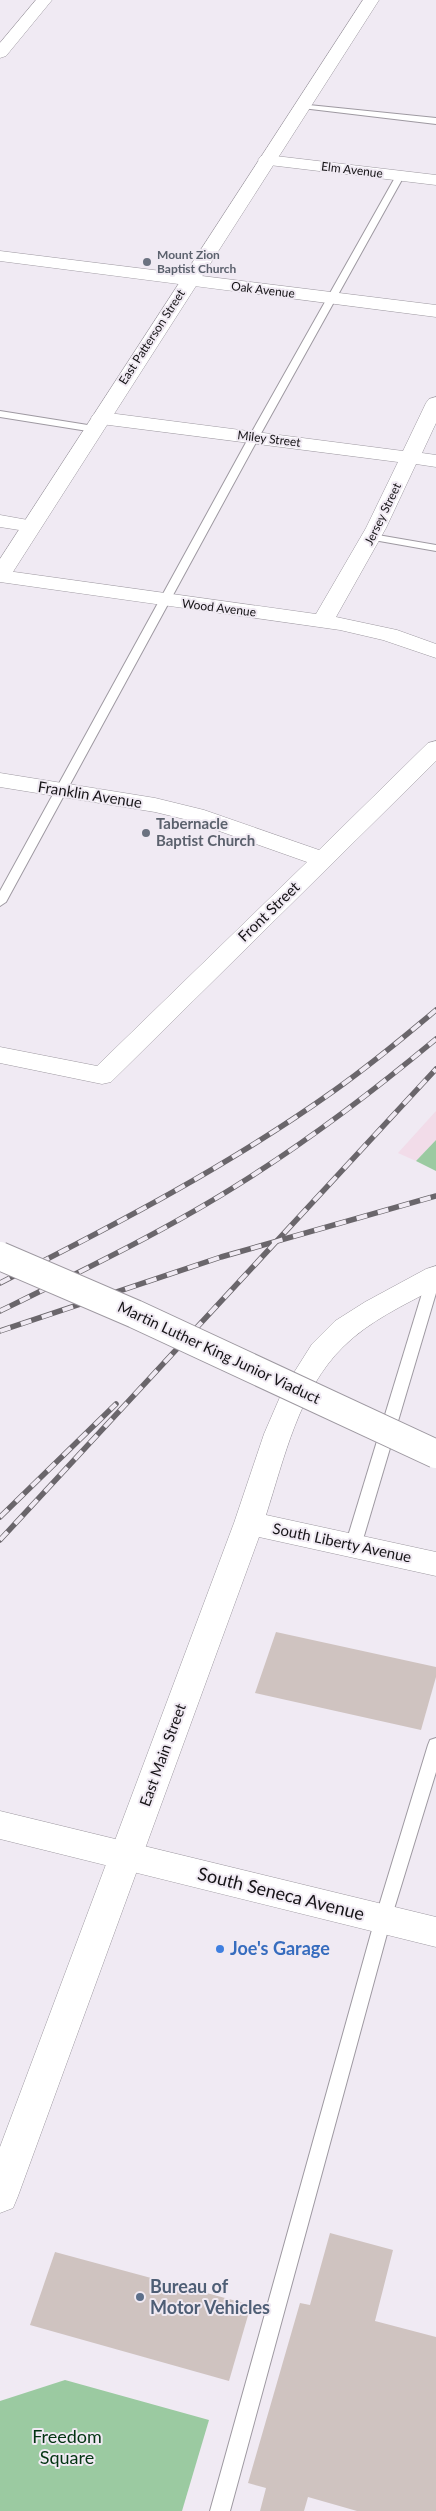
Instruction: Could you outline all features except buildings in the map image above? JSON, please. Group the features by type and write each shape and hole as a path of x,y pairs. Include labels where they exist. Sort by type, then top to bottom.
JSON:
{"street":[{"path":"0,53 44,0"},
{"name":"East Patterson Street","path":"0,575 371,0"},
{"name":"Elm Avenue","path":"267,160 436,180"},
{"name":"Oak Avenue","path":"0,256 436,311"},
{"name":"Jersey Street","path":"323,621 372,537 436,403"},
{"name":"Miley Street","path":"97,423 254,437 436,461"},
{"path":"0,521 32,526"},
{"name":"Wood Avenue","path":"0,575 323,621 381,633 436,651"},
{"name":"Front Street","path":"0,1055 102,1076 436,748"},
{"name":"Franklin Avenue","path":"0,780 155,805 196,815 322,859"},
{"name":"Martin Luther King Junior Viaduct","path":"0,1256 135,1314 436,1454"},
{"name":"East Main Street","path":"0,2196 249,1523 284,1420 304,1378 322,1350 347,1328 435,1277"},
{"name":"South Liberty Avenue","path":"249,1523 436,1564"},
{"name":"South Seneca Avenue","path":"0,1825 436,1932"}],"lane":[{"path":"302,106 436,121"},
{"path":"0,902 254,437 400,176"},
{"path":"0,414 97,423"},
{"path":"372,537 436,548"},
{"path":"353,1546 435,1277"},
{"path":"220,2511 383,1919 436,1745"}],"shaded area":[{"path":"436,1111 436,1140 416,1161 398,1153"}],"green space":[{"path":"436,1140 436,1171 416,1161"},
{"name":"Freedom Square","path":"65,2380 209,2420 182,2511 0,2511 0,2401"}],"railway":[{"path":"0,1283 129,1216 255,1144 348,1081 436,1010"},
{"path":"0,1311 157,1232 247,1179 344,1112 436,1039"},
{"path":"277,1241 436,1069"},
{"path":"277,1241 436,1196"},
{"path":"0,1331 221,1257 277,1241"},
{"path":"0,1540 277,1241"},
{"path":"0,1517 116,1404"}],"place":[{"name":"Mount Zion Baptist Church","path":"147,262"},
{"name":"Tabernacle Baptist Church","path":"146,833"},
{"name":"Joe's Garage","path":"220,1949"},
{"name":"Bureau of Motor Vehicles","path":"140,2297"}]}
